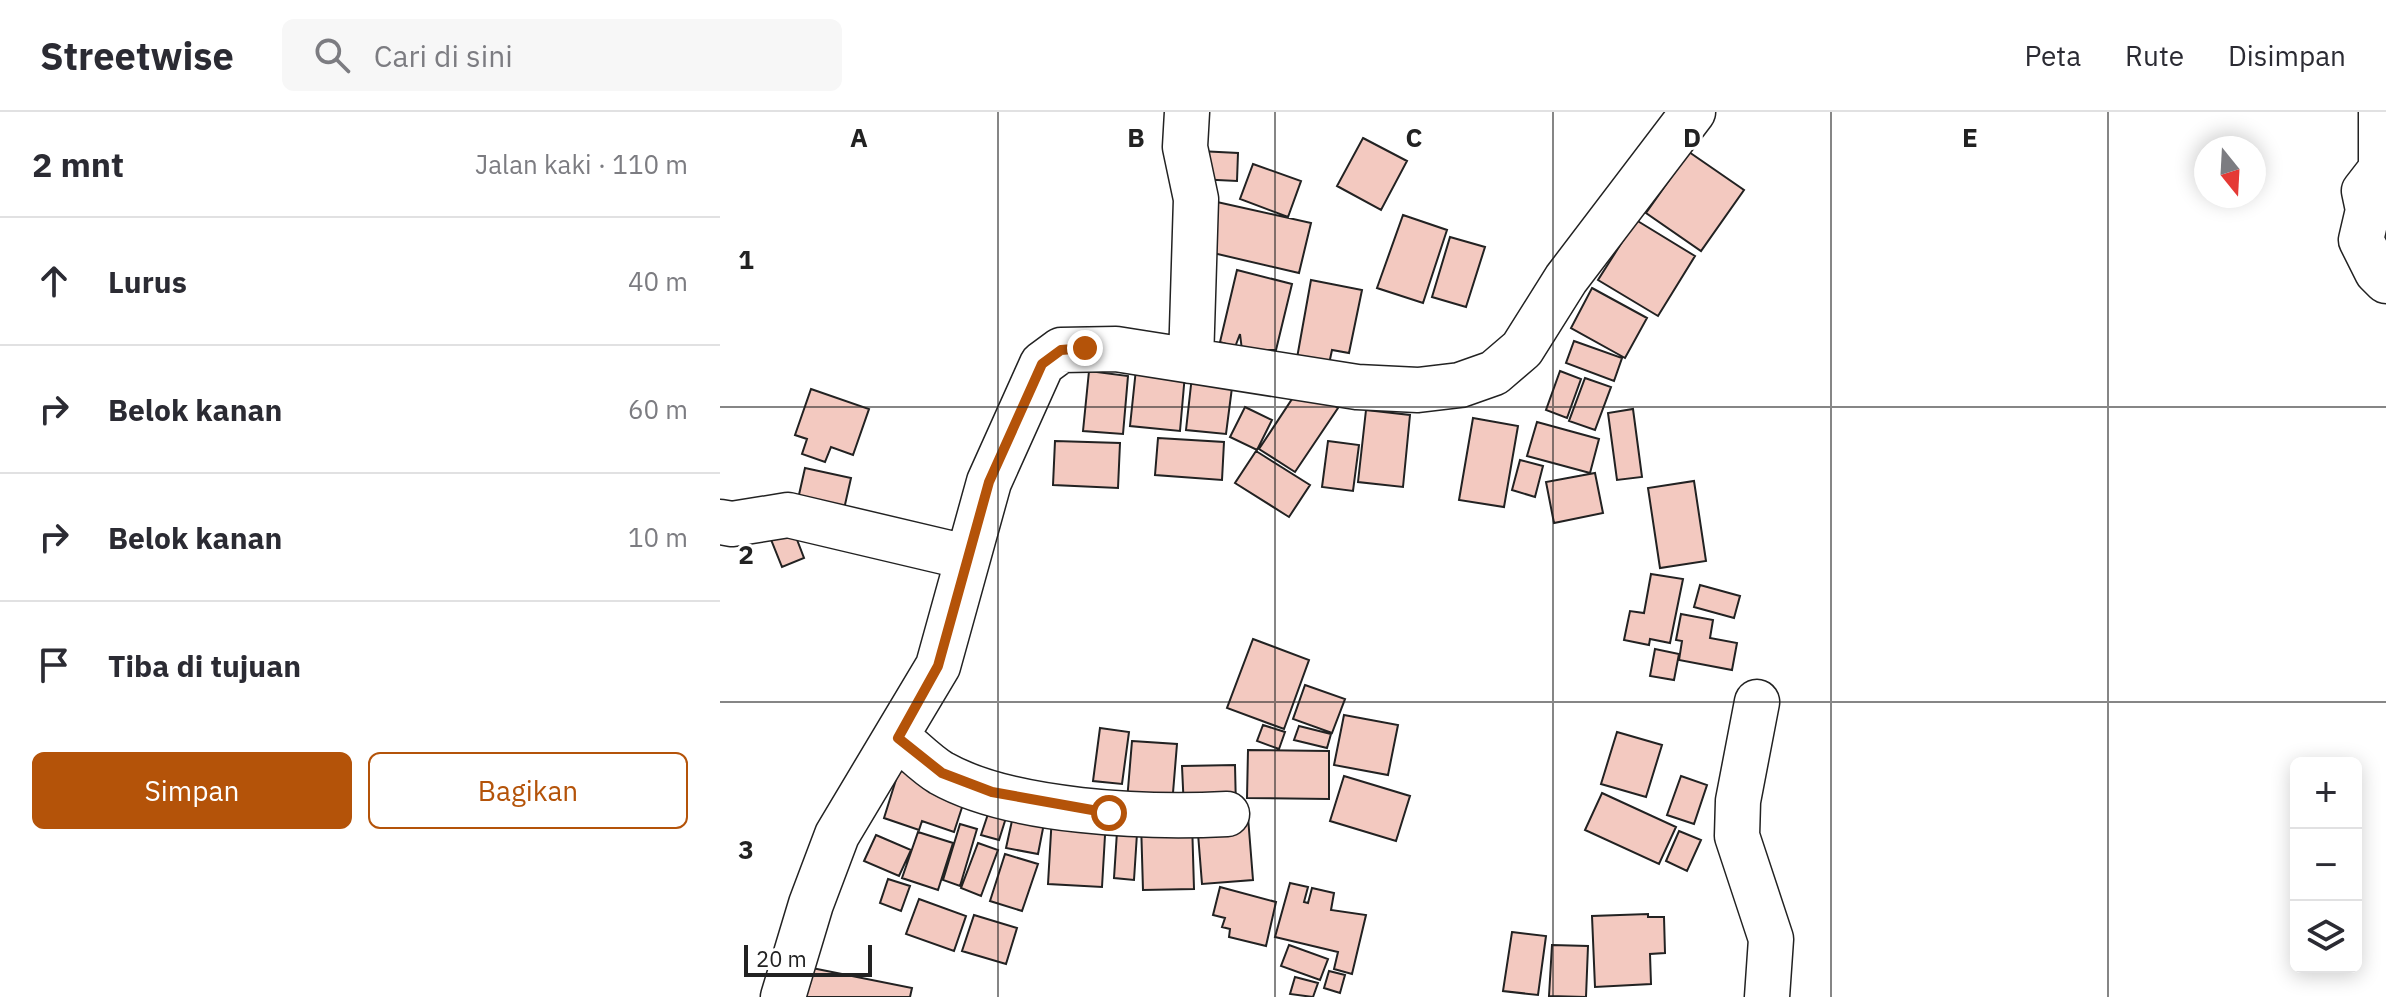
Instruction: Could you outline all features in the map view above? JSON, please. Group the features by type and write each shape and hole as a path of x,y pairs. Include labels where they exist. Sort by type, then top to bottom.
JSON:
{"street":[{"path":"1187,112 1185,147 1196,199 1191,361"},
{"path":"783,997 811,904 837,835 898,738 938,666 989,482 1042,364 1061,350 1116,349 1357,387 1418,390 1460,385 1494,373 1522,349 1566,279 1693,112"},
{"path":"2381,112 2381,169 2364,191 2368,210 2361,240 2377,272 2386,281"},
{"path":"720,522 732,524 788,515 966,557"},
{"path":"1757,702 1738,801 1737,836 1771,939 1767,997"},
{"path":"898,738 942,773 992,792 1047,804 1146,815 1227,814"}],"building":[{"path":"1363,138 1407,161 1381,210 1337,186"},
{"path":"1199,151 1238,153 1237,181 1197,179"},
{"path":"1689,152 1744,190 1701,251 1646,213"},
{"path":"1253,164 1301,181 1288,217 1240,199"},
{"path":"1208,200 1311,223 1299,273 1196,249"},
{"path":"1403,215 1447,230 1423,303 1377,288"},
{"path":"1636,220 1695,256 1658,316 1598,280"},
{"path":"1450,237 1485,247 1466,307 1432,297"},
{"path":"1237,270 1292,284 1276,350 1242,350 1240,334 1235,347 1220,342"},
{"path":"1311,280 1362,290 1349,353 1332,350 1329,364 1297,358"},
{"path":"1592,288 1647,318 1625,358 1571,328"},
{"path":"1574,341 1622,358 1614,381 1566,363"},
{"path":"1193,367 1234,372 1226,434 1186,430"},
{"path":"1136,369 1185,374 1180,431 1130,426"},
{"path":"1089,371 1128,376 1123,434 1083,431"},
{"path":"1560,371 1581,379 1567,418 1546,410"},
{"path":"1585,378 1611,387 1595,430 1569,421"},
{"path":"1302,384 1338,408 1295,472 1259,449"},
{"path":"811,389 869,409 853,455 831,447 825,462 802,454 807,439 795,435"},
{"path":"1245,407 1272,420 1257,450 1230,437"},
{"path":"1633,409 1642,477 1617,480 1608,413"},
{"path":"1366,410 1410,415 1403,487 1358,482"},
{"path":"1473,418 1518,426 1504,507 1459,500"},
{"path":"1537,422 1599,439 1590,473 1527,456"},
{"path":"1158,438 1224,442 1222,480 1155,475"},
{"path":"1055,441 1120,443 1118,488 1053,485"},
{"path":"1328,441 1359,445 1353,491 1322,487"},
{"path":"1256,451 1310,485 1289,517 1235,483"},
{"path":"1520,460 1543,466 1535,497 1512,490"},
{"path":"805,468 851,478 842,518 796,508"},
{"path":"1595,473 1603,513 1554,523 1546,482"},
{"path":"1694,481 1706,561 1660,568 1648,488"},
{"path":"791,524 804,558 782,567 768,532"},
{"path":"1651,574 1683,579 1670,643 1650,639 1649,645 1624,640 1630,611 1644,613"},
{"path":"1700,585 1740,596 1734,618 1694,607"},
{"path":"1681,614 1713,620 1710,638 1737,643 1732,670 1679,660 1682,641 1676,640"},
{"path":"1253,639 1309,660 1284,729 1227,708"},
{"path":"1655,649 1679,654 1674,680 1650,676"},
{"path":"1305,685 1345,699 1332,733 1293,719"},
{"path":"1344,715 1398,725 1388,775 1334,765"},
{"path":"1263,725 1285,732 1279,749 1257,741"},
{"path":"1299,726 1331,734 1327,748 1294,740"},
{"path":"1100,728 1129,732 1122,784 1093,781"},
{"path":"1617,732 1662,745 1646,797 1601,784"},
{"path":"1132,741 1177,744 1172,805 1127,801"},
{"path":"1248,750 1329,751 1329,799 1247,798"},
{"path":"1235,765 1236,809 1184,810 1182,766"},
{"path":"899,770 967,792 954,832 922,821 919,830 884,818"},
{"path":"1344,776 1410,796 1396,841 1330,821"},
{"path":"1681,776 1707,785 1694,824 1667,815"},
{"path":"1602,793 1676,827 1659,864 1585,830"},
{"path":"992,802 1009,808 999,840 981,835"},
{"path":"1015,807 1046,813 1038,854 1006,848"},
{"path":"1052,815 1106,818 1102,887 1048,884"},
{"path":"1118,816 1138,818 1134,880 1114,878"},
{"path":"1248,817 1253,880 1202,884 1197,821"},
{"path":"1192,821 1194,889 1143,890 1141,822"},
{"path":"960,824 977,829 960,886 943,880"},
{"path":"1679,831 1701,840 1687,871 1666,861"},
{"path":"918,832 953,843 938,890 902,878"},
{"path":"876,835 911,850 899,876 864,861"},
{"path":"978,843 998,850 981,896 961,888"},
{"path":"1005,854 1038,864 1022,911 990,901"},
{"path":"888,879 910,886 901,911 880,903"},
{"path":"1290,883 1308,887 1304,902 1308,903 1312,888 1334,893 1331,910 1366,915 1352,974 1334,969 1338,952 1275,937"},
{"path":"1220,887 1276,902 1266,946 1229,937 1230,929 1222,927 1225,918 1213,915"},
{"path":"919,899 966,916 954,951 906,934"},
{"path":"1648,914 1648,917 1664,917 1665,953 1650,954 1651,984 1595,987 1592,916"},
{"path":"974,915 1017,928 1006,964 962,951"},
{"path":"1512,932 1546,936 1538,995 1503,991"},
{"path":"1289,945 1328,959 1320,980 1281,966"},
{"path":"1552,945 1588,946 1586,997 1549,996"},
{"path":"807,967 912,988 910,997 801,997"},
{"path":"1329,971 1345,975 1340,993 1324,988"},
{"path":"1295,977 1318,983 1313,997 1290,994"}],"route":[{"path":"1085,348 1061,350 1042,364 1018,414 989,482 938,666 898,738 942,773 992,792 1109,813"}]}
